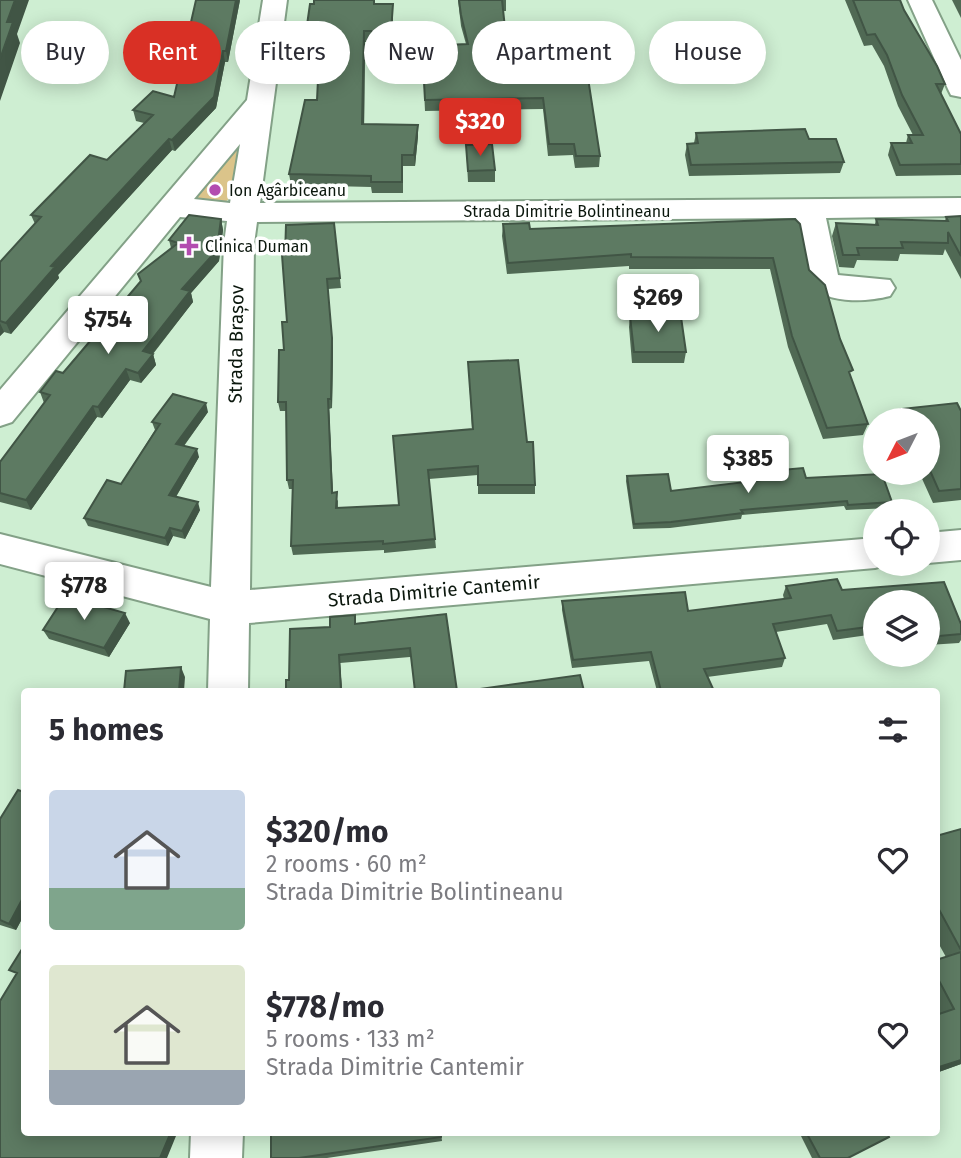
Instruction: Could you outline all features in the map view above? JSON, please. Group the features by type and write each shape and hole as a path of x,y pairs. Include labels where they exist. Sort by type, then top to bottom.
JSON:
{"street":[{"name":"Strada Brașov","path":"228,688 241,213 275,0"},
{"path":"920,0 961,89"},
{"path":"0,413 257,105"},
{"name":"Strada Dimitrie Bolintineanu","path":"173,207 241,213 961,207"},
{"path":"809,209 824,281 838,288 879,289"},
{"path":"940,547 961,545"},
{"name":"Strada Dimitrie Cantemir","path":"0,549 231,608 863,554"},
{"path":"216,1158 217,1136"}],"shaded area":[{"path":"236,150 240,151 230,198 225,202 198,200 195,195"}],"building":[{"path":"0,0 15,0 7,22 13,22 0,59"},
{"path":"196,0 236,0 226,51 223,51 221,61 221,21 191,21"},
{"path":"314,0 374,0 374,4 393,4 392,21 364,21 362,124 418,125 414,155 402,155 402,182 371,182 371,176 289,174 305,100 317,100 318,84 350,84 350,21 308,21 310,4 314,4"},
{"path":"459,0 502,0 504,21 472,21 472,84 589,84 600,156 576,156 574,144 549,144 543,98 425,100 424,84 458,84 458,44 468,44"},
{"path":"853,0 900,0 945,84 936,84 961,134 961,164 900,165 891,143 912,143 908,135 923,135 902,95 887,55 875,34 867,35"},
{"path":"177,84 217,84 214,97 172,140 169,139 51,266 55,267 6,323 0,321 0,262 41,217 31,215 90,155 107,160 153,115 133,110 153,91 174,97"},
{"path":"805,129 809,139 836,139 844,162 691,165 687,144 698,143 696,133"},
{"path":"492,144 495,170 468,171 466,145"},
{"path":"189,215 221,219 217,250 182,289 190,291 143,351 153,354 138,373 126,369 98,407 93,406 26,500 0,493 0,462 50,395 40,392 56,371 63,373 141,281 138,274 178,243 169,240"},
{"path":"961,216 961,256 948,232 948,243 901,242 903,248 857,248 859,255 843,255 836,223 878,225 876,219 948,221 946,217"},
{"path":"795,219 800,224 809,270 825,285 840,339 853,370 849,372 863,410 863,424 827,428 792,336 773,258 631,257 631,254 508,263 503,224 529,223 530,229"},
{"path":"334,223 340,278 327,279 332,338 331,399 328,399 332,493 337,492 336,508 399,505 393,436 473,429 468,362 518,360 527,442 533,442 535,485 478,485 478,466 428,470 435,539 383,544 383,541 291,546 293,480 287,480 286,402 278,402 279,350 284,350 282,322 287,322 282,255 285,255 286,225"},
{"path":"630,316 681,317 686,352 634,352"},
{"path":"173,394 206,403 176,444 197,449 169,495 198,502 182,531 170,528 165,538 84,518 107,480 121,484 160,424 152,422"},
{"path":"957,403 961,411 961,489 939,491 936,485 940,485 940,408 910,408"},
{"path":"803,468 806,478 863,475 863,485 886,485 891,499 863,499 863,504 848,505 847,501 741,510 743,513 634,524 627,476 668,474 671,491 762,480 759,472"},
{"path":"837,579 842,590 944,582 961,624 961,634 940,636 940,590 863,590 863,628 837,631 831,615 773,624 785,658 704,669 713,688 660,688 651,652 573,660 562,601 685,592 688,611 791,598 786,586"},
{"path":"65,596 125,613 104,648 43,630"},
{"path":"446,614 457,688 415,688 410,648 339,655 341,688 286,688 286,680 289,680 290,629 330,627 330,617 355,615 355,624"},
{"path":"181,667 179,688 124,688 126,671"},
{"path":"580,675 583,688 487,688"},
{"path":"18,790 21,791 21,902 9,924 0,920 0,819"},
{"path":"961,829 961,950 940,911 940,835"},
{"path":"21,951 21,1136 169,1136 160,1158 0,1158 0,1001 17,973 9,970"},
{"path":"961,952 961,1060 940,1067 940,1014 954,1009 940,983 940,959"},
{"path":"271,1136 441,1136 299,1158 271,1158"},
{"path":"808,1136 889,1137 848,1158 820,1158"}],"place":[{"name":"Ion Agârbiceanu","path":"215,190"},
{"name":"Clinica Duman","path":"189,246"}]}
